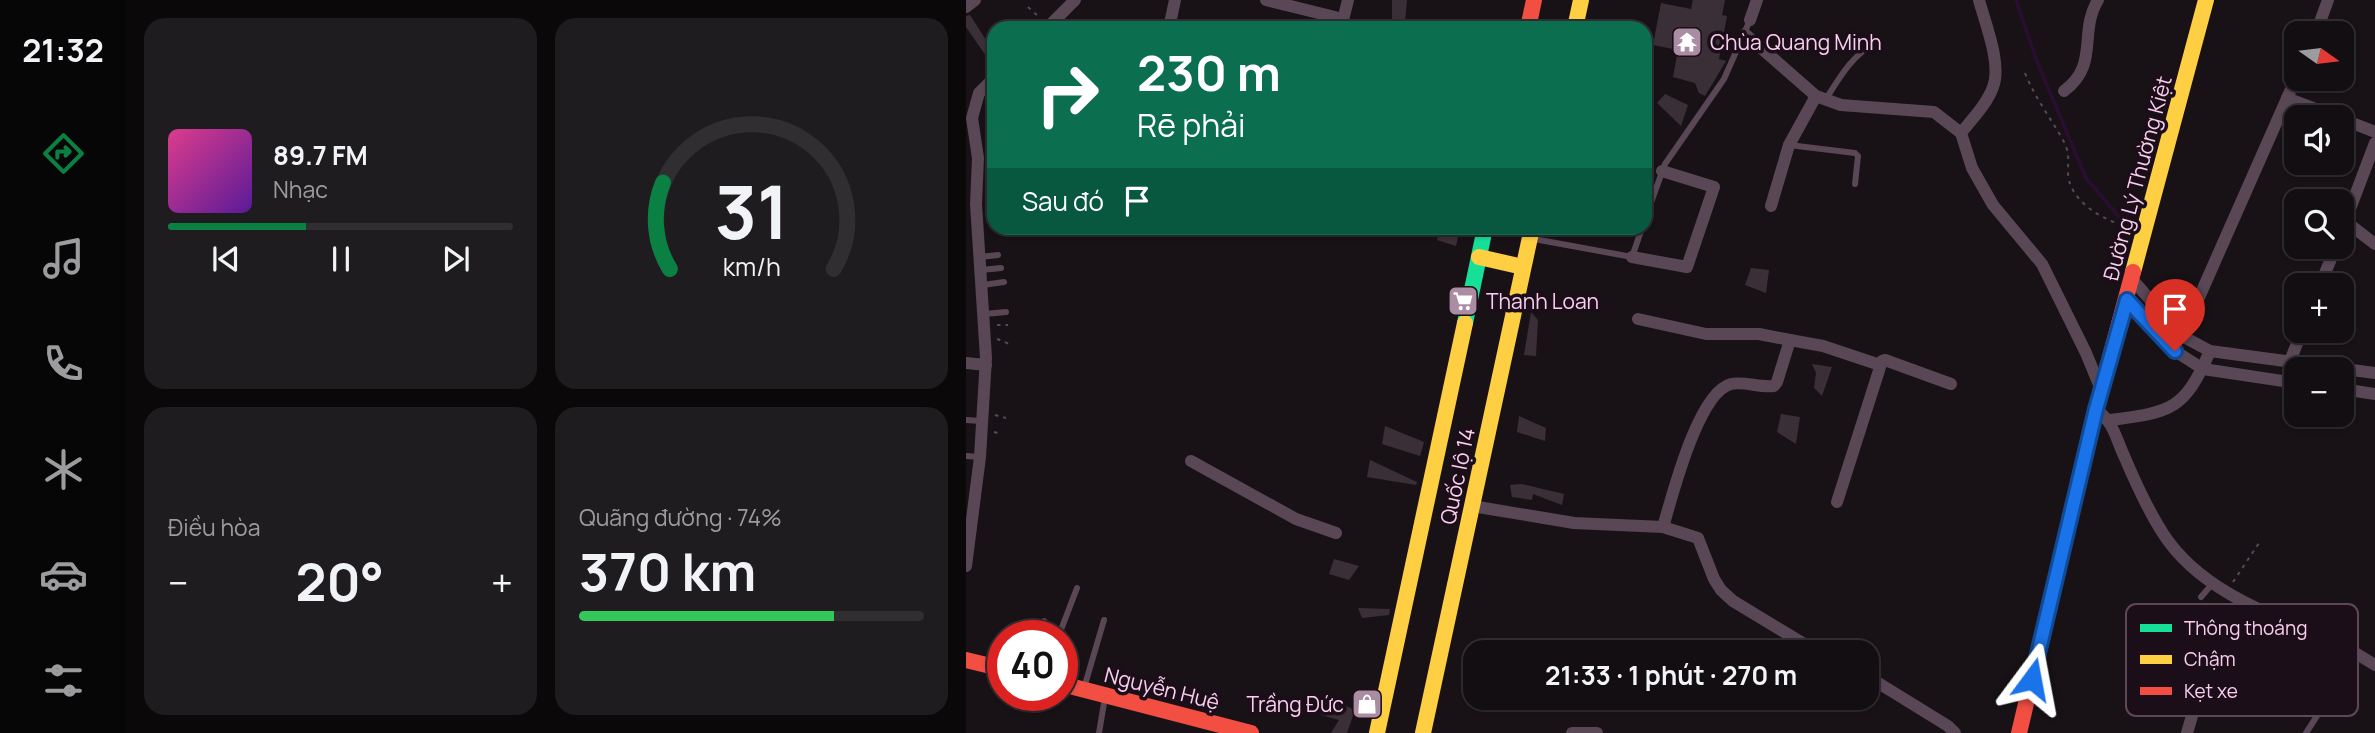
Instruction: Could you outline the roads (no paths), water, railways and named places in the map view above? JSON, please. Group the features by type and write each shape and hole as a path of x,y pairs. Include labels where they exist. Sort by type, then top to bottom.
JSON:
{"main road":[{"path":"1530,21 1535,0"},
{"path":"1576,21 1581,0"},
{"name":"Đường Lý Thường Kiệt","path":"2019,733 2096,409 2206,0"},
{"name":"Quốc lộ 14","path":"1377,733 1484,235"},
{"name":"Quốc lộ 14","path":"1423,733 1531,235"},
{"path":"1479,257 1523,267"},
{"path":"966,660 987,665"},
{"name":"Nguyễn Huệ","path":"1078,688 1251,733"}],"street":[{"path":"966,7 975,0"},
{"path":"1054,21 1075,0"},
{"path":"1170,21 1175,0"},
{"path":"1266,0 1335,21"},
{"path":"1343,21 1348,0"},
{"path":"1750,20 1757,0"},
{"path":"1962,133 1992,90 1996,79 1992,46 1979,0"},
{"path":"2064,91 2082,74 2087,59 2091,15 2098,0"},
{"path":"2320,21 2328,0"},
{"path":"1745,34 1821,98 1841,105 1934,112 1962,133 1972,168 1993,205 2042,264 2086,353 2102,393"},
{"path":"966,566 971,501 980,457 986,365 985,314 976,204 978,158 972,118 979,93 987,85"},
{"path":"2182,336 2290,91"},
{"path":"1771,206 1789,145 1821,98"},
{"path":"2287,98 2305,105"},
{"path":"2354,124 2375,132"},
{"path":"2354,197 2375,143"},
{"path":"1632,257 1687,267 1713,187 1662,171"},
{"path":"2354,232 2375,244"},
{"path":"2131,278 2182,336 2210,351 2284,360"},
{"path":"2127,300 2175,351 2203,369 2284,381"},
{"path":"1638,319 1706,334 1759,334 1823,346 1880,365"},
{"path":"1662,527 1693,437 1710,400 1731,384 1774,386 1790,340"},
{"path":"2110,420 2155,414 2172,407 2189,391 2203,369 2210,351"},
{"path":"1837,502 1880,365 1885,360 1951,384"},
{"path":"966,363 986,365"},
{"path":"2354,370 2375,373"},
{"path":"2354,391 2375,394"},
{"path":"2096,409 2110,420 2124,458 2163,533 2181,557 2213,583 2254,604"},
{"path":"1191,461 1296,519 1336,533"},
{"path":"1472,506 1574,523 1662,527 1698,538 1721,590 1733,601 1798,640"},
{"path":"2358,655 2375,665"},
{"path":"1879,683 1955,733"},
{"path":"2187,733 2193,716"},
{"path":"1572,733 1597,733"}],"lane":[{"path":"1652,199 1662,171 1675,147 1724,79 1750,20"},
{"path":"1821,98 1861,50 1877,41"},
{"path":"1789,145 1857,155 1855,184"},
{"path":"1539,235 1632,257 1640,235"},
{"path":"981,264 998,256"},
{"path":"981,264 1001,268"},
{"path":"983,285 1004,282"},
{"path":"985,314 1006,312"},
{"path":"966,420 983,421"},
{"path":"966,456 980,457"},
{"path":"2201,597 2213,583"},
{"path":"1065,620 1077,588"},
{"path":"1084,690 1104,620"},
{"path":"1100,733 1106,695"},
{"path":"2306,733 2317,716"}],"waterway":[{"path":"2016,0 2038,64 2086,178 2121,219"}],"place":[{"name":"Chùa Quang Minh","path":"1687,42"},
{"name":"Thanh Loan","path":"1463,301"},
{"name":"Trầng Đức","path":"1367,704"}]}
